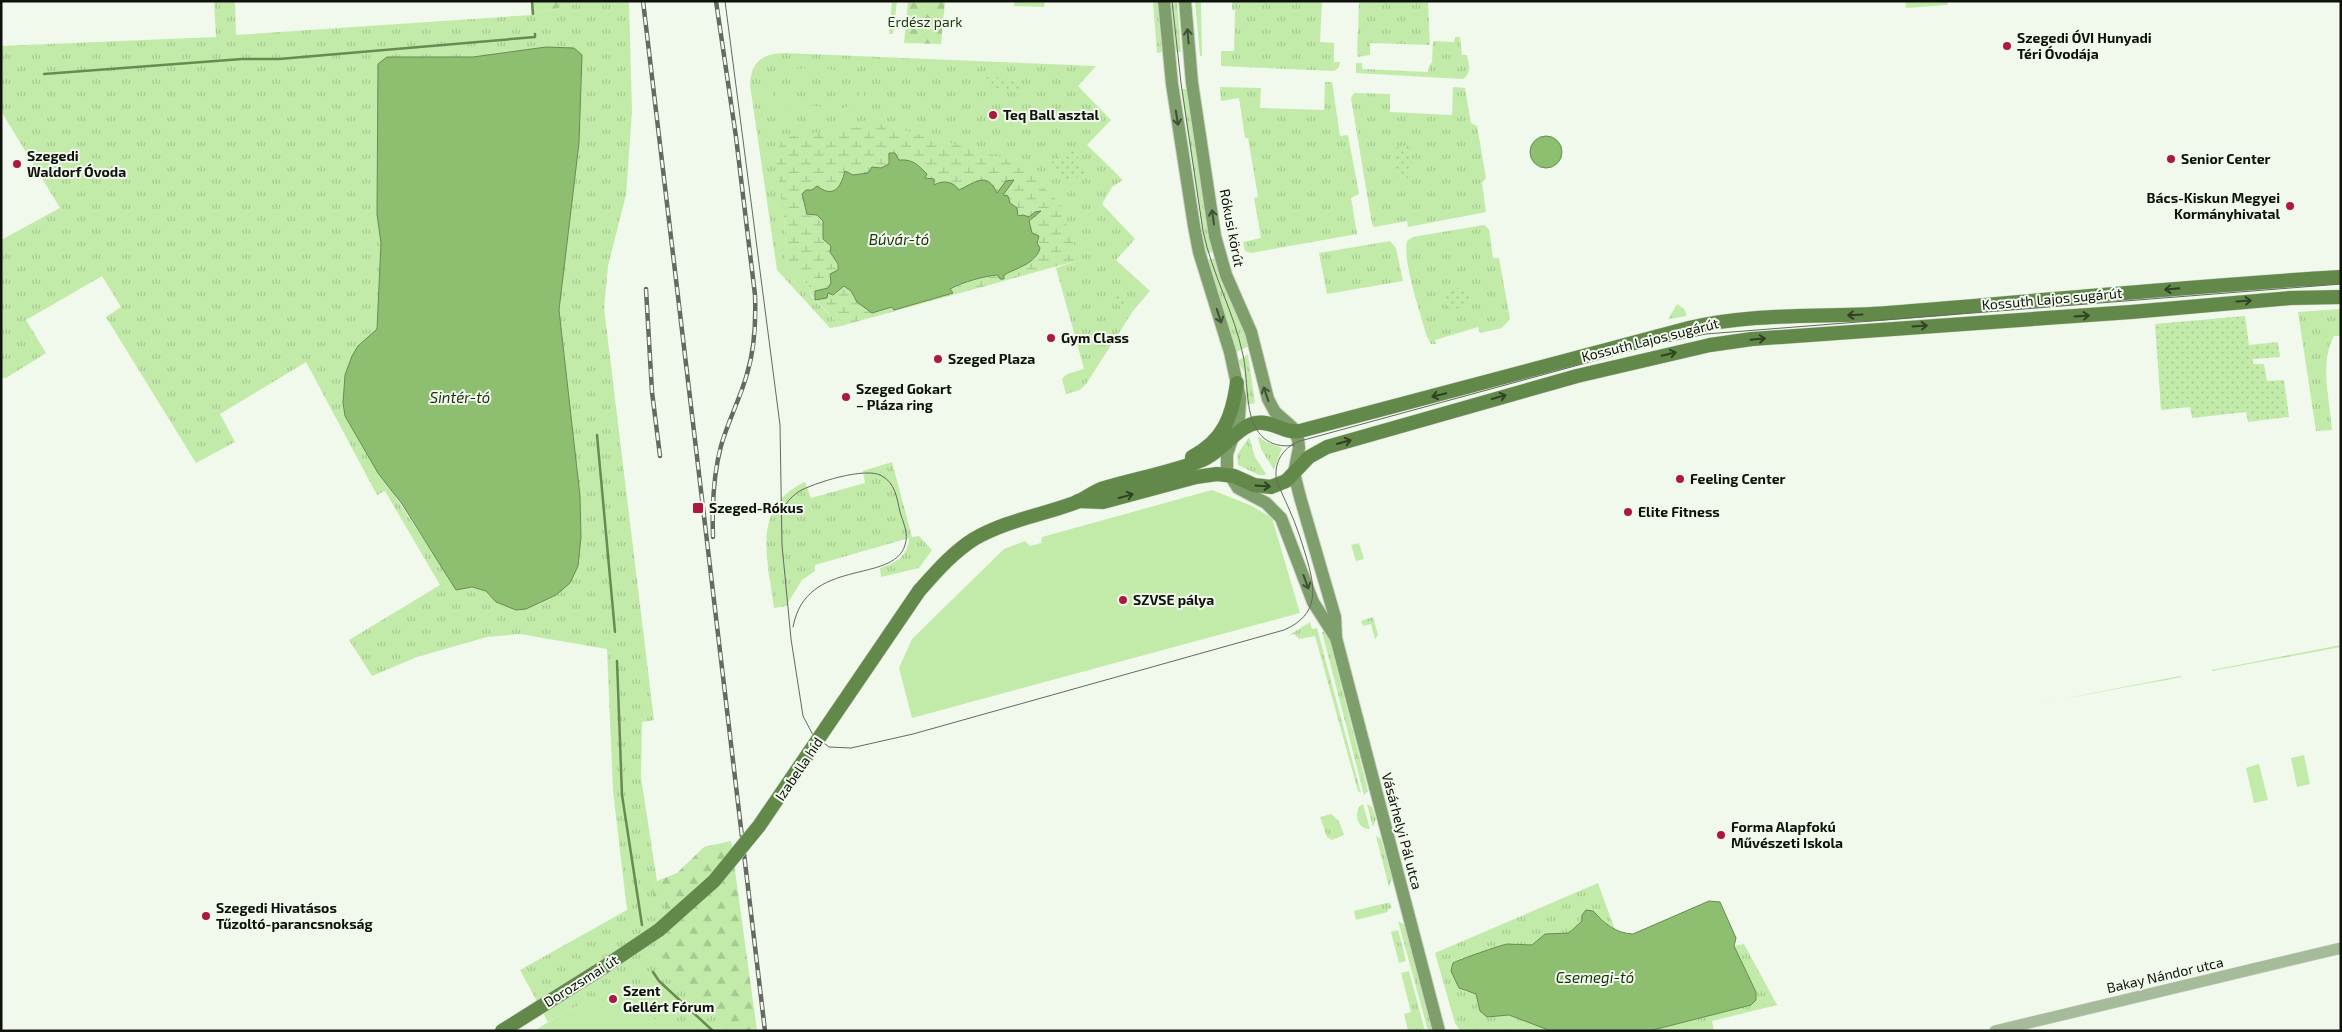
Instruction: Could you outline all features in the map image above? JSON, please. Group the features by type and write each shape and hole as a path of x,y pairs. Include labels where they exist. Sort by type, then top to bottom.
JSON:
{"main road":[{"path":"1164,1 1172,84 1194,226 1206,275 1232,358 1240,398 1239,419 1227,454 1229,475"},
{"name":"Rókusi körút","path":"1186,1 1192,83 1220,253 1226,275 1251,332 1268,399 1275,412 1296,432"},
{"name":"Kossuth Lajos sugárút","path":"919,591 945,562 974,540 1022,518 1078,501 1098,490 1206,458 1245,428 1258,423 1267,423 1296,432 1696,326 1724,321 1887,313 2341,276"},
{"name":"Kossuth Lajos sugárút","path":"1078,501 1103,502 1196,477 1216,474 1229,475 1254,486 1279,485 1310,457 1327,447 1531,388 1710,345 1756,339 2131,312 2250,301 2341,297"},
{"path":"1162,472 1200,453 1222,432 1232,413 1237,383"},
{"path":"1294,473 1299,448 1296,432"},
{"name":"Vásárhelyi Pál utca","path":"1294,473 1335,617 1336,638 1439,1031"},
{"name":"Vásárhelyi Pál utca","path":"1229,475 1238,488 1266,503 1281,518 1313,602 1336,638"},
{"name":"Izabella híd","path":"659,930 714,881 748,841 780,798 919,591"},
{"name":"Dorozsmai út","path":"502,1031 659,930"}],"street":[{"name":"Bakay Nándor utca","path":"1995,1031 2341,948"}],"green space":[{"path":"214,1 235,1 236,35 531,15 584,1 629,1 632,111 626,195 608,266 604,308 654,720 642,722 641,778 657,881 652,888 665,900 661,949 740,1031 667,1031 619,988 568,1010 548,1022 520,970 627,910 613,791 607,649 520,634 487,637 417,657 372,676 349,640 440,585 385,491 377,495 306,362 220,414 235,442 196,463 106,317 121,307 102,276 26,320 46,353 6,378 1,378 1,240 60,208 1,111 1,46 216,37","holes":["546,47 582,55 579,142 559,310 580,496 581,537 578,566 570,583 540,603 517,610 488,592 474,588 456,589 345,416 358,346 377,329 381,243 377,214 379,166 473,57"]},
{"path":"531,1 584,1 531,15"},
{"path":"892,1 897,1 893,34 889,34"},
{"name":"Erdész park","path":"908,1 945,1 941,44 904,43"},
{"path":"1014,1 1045,1 1044,7 1014,6"},
{"path":"1153,1 1157,1 1162,52 1157,53"},
{"path":"1170,1 1177,1 1181,52 1175,52"},
{"path":"1195,1 1201,1 1202,56 1200,56"},
{"path":"1232,1 1322,1 1320,42 1334,43 1334,62 1340,62 1339,67 1334,71 1221,66 1221,51 1234,51 1235,10 1232,10"},
{"path":"1359,1 1428,1 1430,45 1370,43 1370,55 1357,57"},
{"path":"1905,1 1949,1 1947,5 1906,8"},
{"path":"1455,37 1460,37 1462,55 1467,55 1469,71 1463,79 1356,73 1356,63 1362,63 1362,69 1428,72 1432,62 1433,41 1454,42"},
{"path":"784,53 1096,66 1078,86 1111,120 1087,145 1123,180 1112,187 1102,204 1135,239 1116,260 1150,291 1133,311 1086,384 1080,390 1066,394 1062,379 1067,374 1084,369 1056,268 1076,261 784,218 787,264 808,285 811,296 841,326 830,328 777,270 750,85 752,70 759,61 769,55"},
{"path":"785,69 821,69 847,73 857,77 863,85 863,100 857,108 845,114 778,110 767,98 766,92 772,76","holes":["786,75 847,78 855,83 859,94 855,103 844,108 781,104 772,92 777,80"]},
{"path":"985,77 1022,79 1022,90 994,88"},
{"path":"1325,82 1332,82 1340,136 1348,135 1359,194 1351,198 1357,234 1251,253 1245,251 1243,242 1261,238 1254,198 1258,197 1248,138 1245,138 1239,98 1221,101 1220,87 1261,88 1260,108 1324,110"},
{"path":"1453,87 1465,88 1471,123 1477,126 1486,178 1482,183 1486,212 1408,227 1407,221 1374,227 1351,98 1354,93 1390,94 1390,112 1452,115"},
{"path":"1181,89 1187,89 1213,249 1212,252 1206,254"},
{"path":"882,124 1016,161 1058,202 1078,256 1076,261 841,326 811,295 808,285 787,264 784,218 776,159 783,137","holes":["908,159 933,185 947,182 954,185 959,191 976,181 996,193 1006,181 1013,180 1003,195 1018,217 1029,218 1032,233 1040,248 1039,254 1032,261 1003,275 983,276 949,290 953,293 892,307 857,302 851,291 844,286 833,295 828,293 838,264 830,252 831,246 823,239 823,221 817,215 806,190 832,192 853,175 868,173 899,160"]},
{"path":"1409,145 1412,165 1408,178 1400,180 1396,174 1394,148"},
{"path":"1072,148 1086,172 1065,185 1051,161"},
{"path":"1484,225 1489,229 1493,258 1499,258 1510,319 1502,328 1480,333 1478,327 1435,340 1436,344 1431,344 1427,337 1410,274 1406,250 1407,241 1413,237"},
{"path":"1390,241 1396,248 1403,281 1327,294 1319,253"},
{"path":"1215,258 1249,346 1236,352 1207,260"},
{"path":"1465,286 1471,303 1449,312 1444,298 1447,291"},
{"path":"1119,294 1123,294 1127,300 1123,306 1119,306 1115,302 1115,298"},
{"path":"1677,304 1684,309 1687,316 1668,319"},
{"path":"2341,309 2341,336 2334,336 2327,358 2326,370 2332,430 2316,431 2298,312"},
{"path":"2245,316 2249,345 2278,342 2280,357 2253,359 2253,364 2264,364 2267,381 2284,380 2289,417 2248,422 2246,412 2192,418 2190,407 2161,410 2155,324"},
{"path":"1248,354 1255,403 1247,405 1244,372 1238,361"},
{"path":"1249,437 1255,457 1265,475 1259,475 1238,465 1237,455"},
{"path":"1259,437 1282,448 1274,470 1261,449"},
{"path":"892,462 912,537 919,536 932,550 919,568 881,577 880,568 891,564 904,554 909,538 815,565 815,571 802,580 786,606 774,608 767,554 767,536 769,520 776,505 788,493 805,482 811,498 865,483 863,471"},
{"name":"SZVSE pálya","path":"1212,490 1252,506 1272,518 1300,613 912,718 899,668 912,639 1004,549 1025,541 1030,546 1041,543 1042,537"},
{"path":"1359,543 1364,559 1356,561 1351,545"},
{"path":"1373,617 1378,635 1375,639 1371,624 1363,626 1361,621"},
{"path":"1310,622 1312,629 1317,628 1361,793 1358,791 1315,636 1299,639 1294,634 1288,636"},
{"path":"1327,630 1368,791 1364,795 1322,632"},
{"path":"2341,645 2341,647 2212,671 2212,670"},
{"path":"2180,676 2182,677 2057,700"},
{"path":"2304,755 2310,784 2297,787 2291,758"},
{"path":"2259,764 2268,800 2254,803 2246,768"},
{"path":"1363,804 1370,829 1362,826 1357,819 1358,811"},
{"path":"1367,804 1372,807 1376,819 1373,827"},
{"path":"1331,814 1339,821 1344,835 1332,840 1327,837 1320,817"},
{"path":"1376,836 1381,839 1392,878 1389,887"},
{"path":"731,841 757,1031 738,1030 666,963 661,949 665,900 654,899 652,888 657,881 677,873 704,847"},
{"path":"1598,883 1615,930 1593,911 1569,933 1545,934 1532,945 1506,944 1470,958 1461,958 1459,988 1467,992 1476,993 1480,1011 1487,1017 1509,1015 1551,1031 1460,1031 1455,1023 1435,953"},
{"path":"1390,903 1392,908 1388,909 1388,912 1356,920 1354,911"},
{"path":"1398,921 1406,926 1436,1031 1428,1031"},
{"path":"1398,930 1406,961 1399,963 1391,932"},
{"path":"1744,944 1777,1005 1712,1021 1714,1031 1649,1031 1751,1005 1756,992 1734,946"},
{"path":"1409,971 1425,1031 1408,1031 1404,1014 1411,1012 1401,973"},
{"name":"Szent Gellért Fórum","path":"619,987 667,1031 534,1031 568,1010"}],"water":[{"name":"Sintér-tó","path":"546,47 574,48 582,55 579,143 559,310 580,496 581,537 578,566 570,583 556,595 526,609 516,610 496,602 486,591 472,587 456,590 402,504 378,473 345,416 343,403 345,375 352,356 358,346 377,329 381,243 377,214 378,64 387,57 473,57"},
{"path":"1546,136 1552,137 1557,141 1561,146 1561,158 1557,163 1552,167 1546,168 1540,167 1535,163 1531,158 1530,152 1531,146 1535,141 1540,137"},
{"name":"Búvár-tó","path":"889,153 895,153 899,160 908,160 918,165 927,174 925,178 934,179 934,185 948,182 959,190 985,180 993,186 997,193 1006,181 1014,180 1003,195 1008,196 1010,203 1017,208 1018,216 1029,217 1035,212 1041,211 1029,221 1032,233 1039,236 1037,243 1040,248 1038,253 1030,262 1004,275 1004,279 1000,279 998,275 974,280 950,289 953,293 894,310 892,307 872,313 857,302 851,291 844,286 833,295 828,293 827,298 815,300 815,291 828,288 831,283 830,274 838,270 838,264 830,252 831,246 823,239 823,221 817,215 807,214 802,194 806,190 812,190 817,186 828,191 836,189 845,171 853,175 868,173 872,167 881,168 889,164"},
{"name":"Csemegi-tó","path":"1709,901 1720,902 1736,938 1734,946 1756,992 1756,1000 1751,1005 1649,1031 1551,1031 1509,1015 1487,1017 1480,1011 1476,994 1459,988 1451,971 1453,963 1497,947 1507,944 1532,945 1545,934 1569,933 1582,921 1582,915 1586,910 1593,911 1620,932 1633,934"}],"waterway":[{"path":"532,1 533,14"},
{"path":"44,74 242,59 279,59 535,37 535,34"},
{"path":"597,435 615,632"},
{"path":"617,661 622,795 642,925"},
{"path":"653,972 659,981 713,1031"}],"tram line":[{"path":"725,1 780,425 782,545 791,639 803,716 813,735 829,747 851,748 913,734 1284,630 1296,623 1310,608 1313,589 1312,578 1292,515 1278,484 1276,470 1282,454 1290,446 1300,441 1652,345 1706,334 2341,284"},
{"path":"1172,1 1181,83 1203,231 1239,339 1245,364 1250,414 1257,430 1268,441 1283,446 1294,445"},
{"path":"781,512 786,503 805,488 827,480 853,474 875,473 886,479 893,487 906,532 905,545 897,557 884,565 831,580 814,590 801,605 793,627"}],"railway":[{"path":"643,1 765,1031"},
{"path":"713,537 714,492 718,457 750,364 755,315 755,295 736,137 716,1"},
{"path":"646,289 652,392 660,456"}],"place":[{"name":"Szegedi ÓVI Hunyadi Téri Óvodája","path":"2007,46"},
{"name":"Teq Ball asztal","path":"993,115"},
{"name":"Senior Center","path":"2171,159"},
{"name":"Szegedi Waldorf Óvoda","path":"17,164"},
{"name":"Bács-Kiskun Megyei Kormányhivatal","path":"2290,206"},
{"name":"Gym Class","path":"1051,338"},
{"name":"Szeged Plaza","path":"938,359"},
{"name":"Szeged Gokart – Pláza ring","path":"846,397"},
{"name":"Feeling Center","path":"1680,479"},
{"name":"Szeged-Rókus","path":"698,508"},
{"name":"Elite Fitness","path":"1628,512"},
{"name":"SZVSE pálya","path":"1123,600"},
{"name":"Forma Alapfokú Művészeti Iskola","path":"1721,835"},
{"name":"Szegedi Hivatásos Tűzoltó-parancsnokság","path":"206,916"},
{"name":"Szent Gellért Fórum","path":"613,999"}]}
